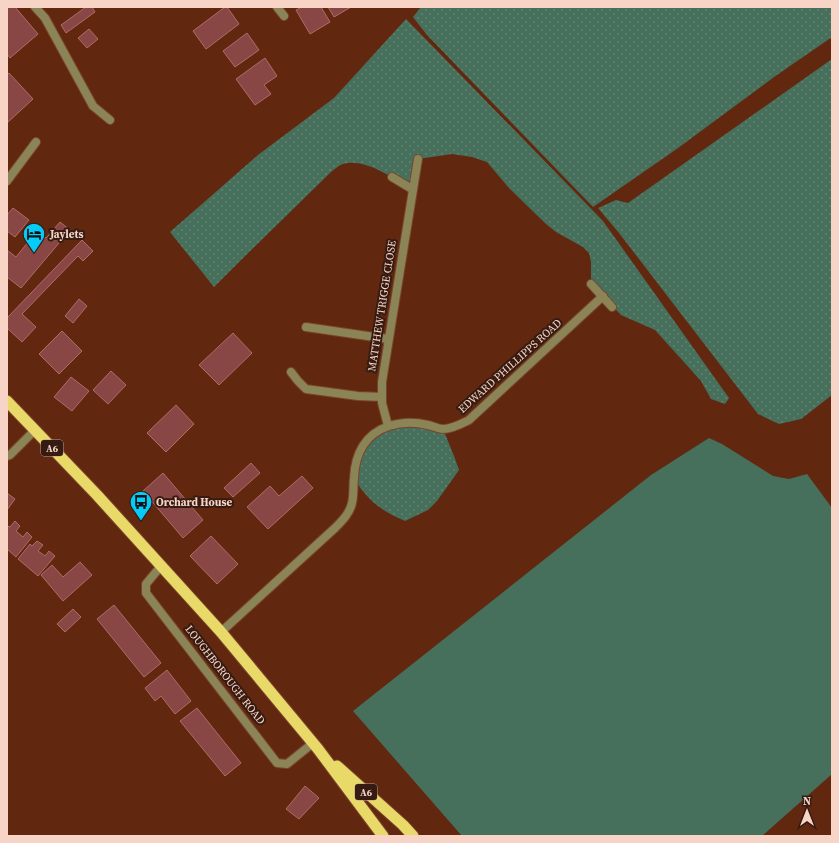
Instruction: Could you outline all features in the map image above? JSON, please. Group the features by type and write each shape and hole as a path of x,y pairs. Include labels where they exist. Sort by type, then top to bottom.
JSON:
{"highway":[{"name":"LOUGHBOROUGH ROAD","path":"7,401 97,495 221,632 316,746"},
{"name":"A6","path":"316,746 383,836"},
{"name":"A6","path":"316,746 413,836"}],"street":[{"path":"35,7 45,18 50,30 93,106 110,120"},
{"path":"277,7 284,16"},
{"path":"7,181 36,142"},
{"name":"MATTHEW TRIGGE CLOSE","path":"388,426 382,403 382,382 418,159"},
{"path":"392,177 412,189"},
{"path":"591,284 612,307"},
{"name":"EDWARD PHILLIPPS ROAD","path":"221,632 330,533 345,517 352,504 355,469 364,444 375,432 388,426 400,423 427,425 443,429 457,426 469,420 603,296"},
{"path":"306,327 388,340"},
{"path":"292,372 306,389 358,396 382,397"},
{"path":"7,456 10,455 35,430"},
{"name":"LOUGHBOROUGH ROAD","path":"161,566 146,584 146,593 277,763 287,764 316,746"}],"green space":[{"path":"421,7 832,7 832,37 593,207 427,35 413,17"},
{"path":"406,19 603,221 729,398 725,404 711,399 701,381 655,330 621,315 591,284 591,262 589,253 583,247 556,232 546,224 509,188 487,162 472,157 452,154 418,159 412,189 370,166 352,163 340,165 332,171 214,287 170,232 258,155 334,98"},
{"path":"832,59 832,395 801,419 779,424 758,414 619,233 598,208 616,200 628,203"},
{"path":"401,423 443,429 459,470 437,501 428,510 405,521 388,513 375,504 364,493 354,478 364,444"},
{"path":"709,438 722,444 773,476 789,479 807,474 832,508 832,774 762,836 462,836 353,711 651,475"}],"building":[{"path":"7,7 15,7 38,34 10,58 7,54"},
{"path":"86,7 92,7 95,12 66,33 61,25"},
{"path":"227,7 239,24 206,49 193,31"},
{"path":"302,7 321,7 330,22 310,34 296,10"},
{"path":"328,7 351,7 334,17"},
{"path":"89,29 98,39 87,48 78,38"},
{"path":"247,33 259,50 235,67 223,51"},
{"path":"265,58 277,76 264,85 271,94 255,105 236,79"},
{"path":"9,73 33,99 7,123 7,75"},
{"path":"13,208 29,220 15,237 7,231 7,215"},
{"name":"Jaylets","path":"60,222 70,230 21,288 7,277 7,250 16,257 37,231 46,238"},
{"path":"82,240 93,251 83,261 78,256 22,314 36,327 22,342 7,328 7,318"},
{"path":"79,299 87,306 73,323 65,316"},
{"path":"62,331 82,351 59,374 39,354"},
{"path":"233,333 252,353 219,385 199,365"},
{"path":"111,371 126,385 108,404 93,390"},
{"path":"71,377 89,391 72,411 54,397"},
{"path":"176,405 194,424 166,452 147,433"},
{"path":"251,463 260,473 233,497 224,488"},
{"path":"163,473 203,520 183,538 143,491"},
{"path":"302,476 313,488 268,529 247,507 270,486 279,496"},
{"path":"7,493 15,499 7,510"},
{"path":"15,521 20,526 16,531 23,537 27,532 32,537 16,557 7,549 7,526 10,527"},
{"path":"211,536 238,564 217,584 190,556"},
{"path":"37,541 43,545 38,551 45,556 49,551 55,556 38,576 18,559 30,544 32,546"},
{"path":"80,562 92,575 63,601 41,575 52,565 63,577"},
{"path":"114,605 161,663 144,677 97,619"},
{"path":"73,609 81,617 65,632 57,624"},
{"path":"167,670 191,701 175,714 161,696 155,701 145,688"},
{"path":"197,708 241,763 225,776 180,721"},
{"path":"305,786 319,798 299,819 286,809"}],"place":[{"name":"Jaylets","path":"34,254"},
{"name":"Orchard House","path":"141,522"}]}
